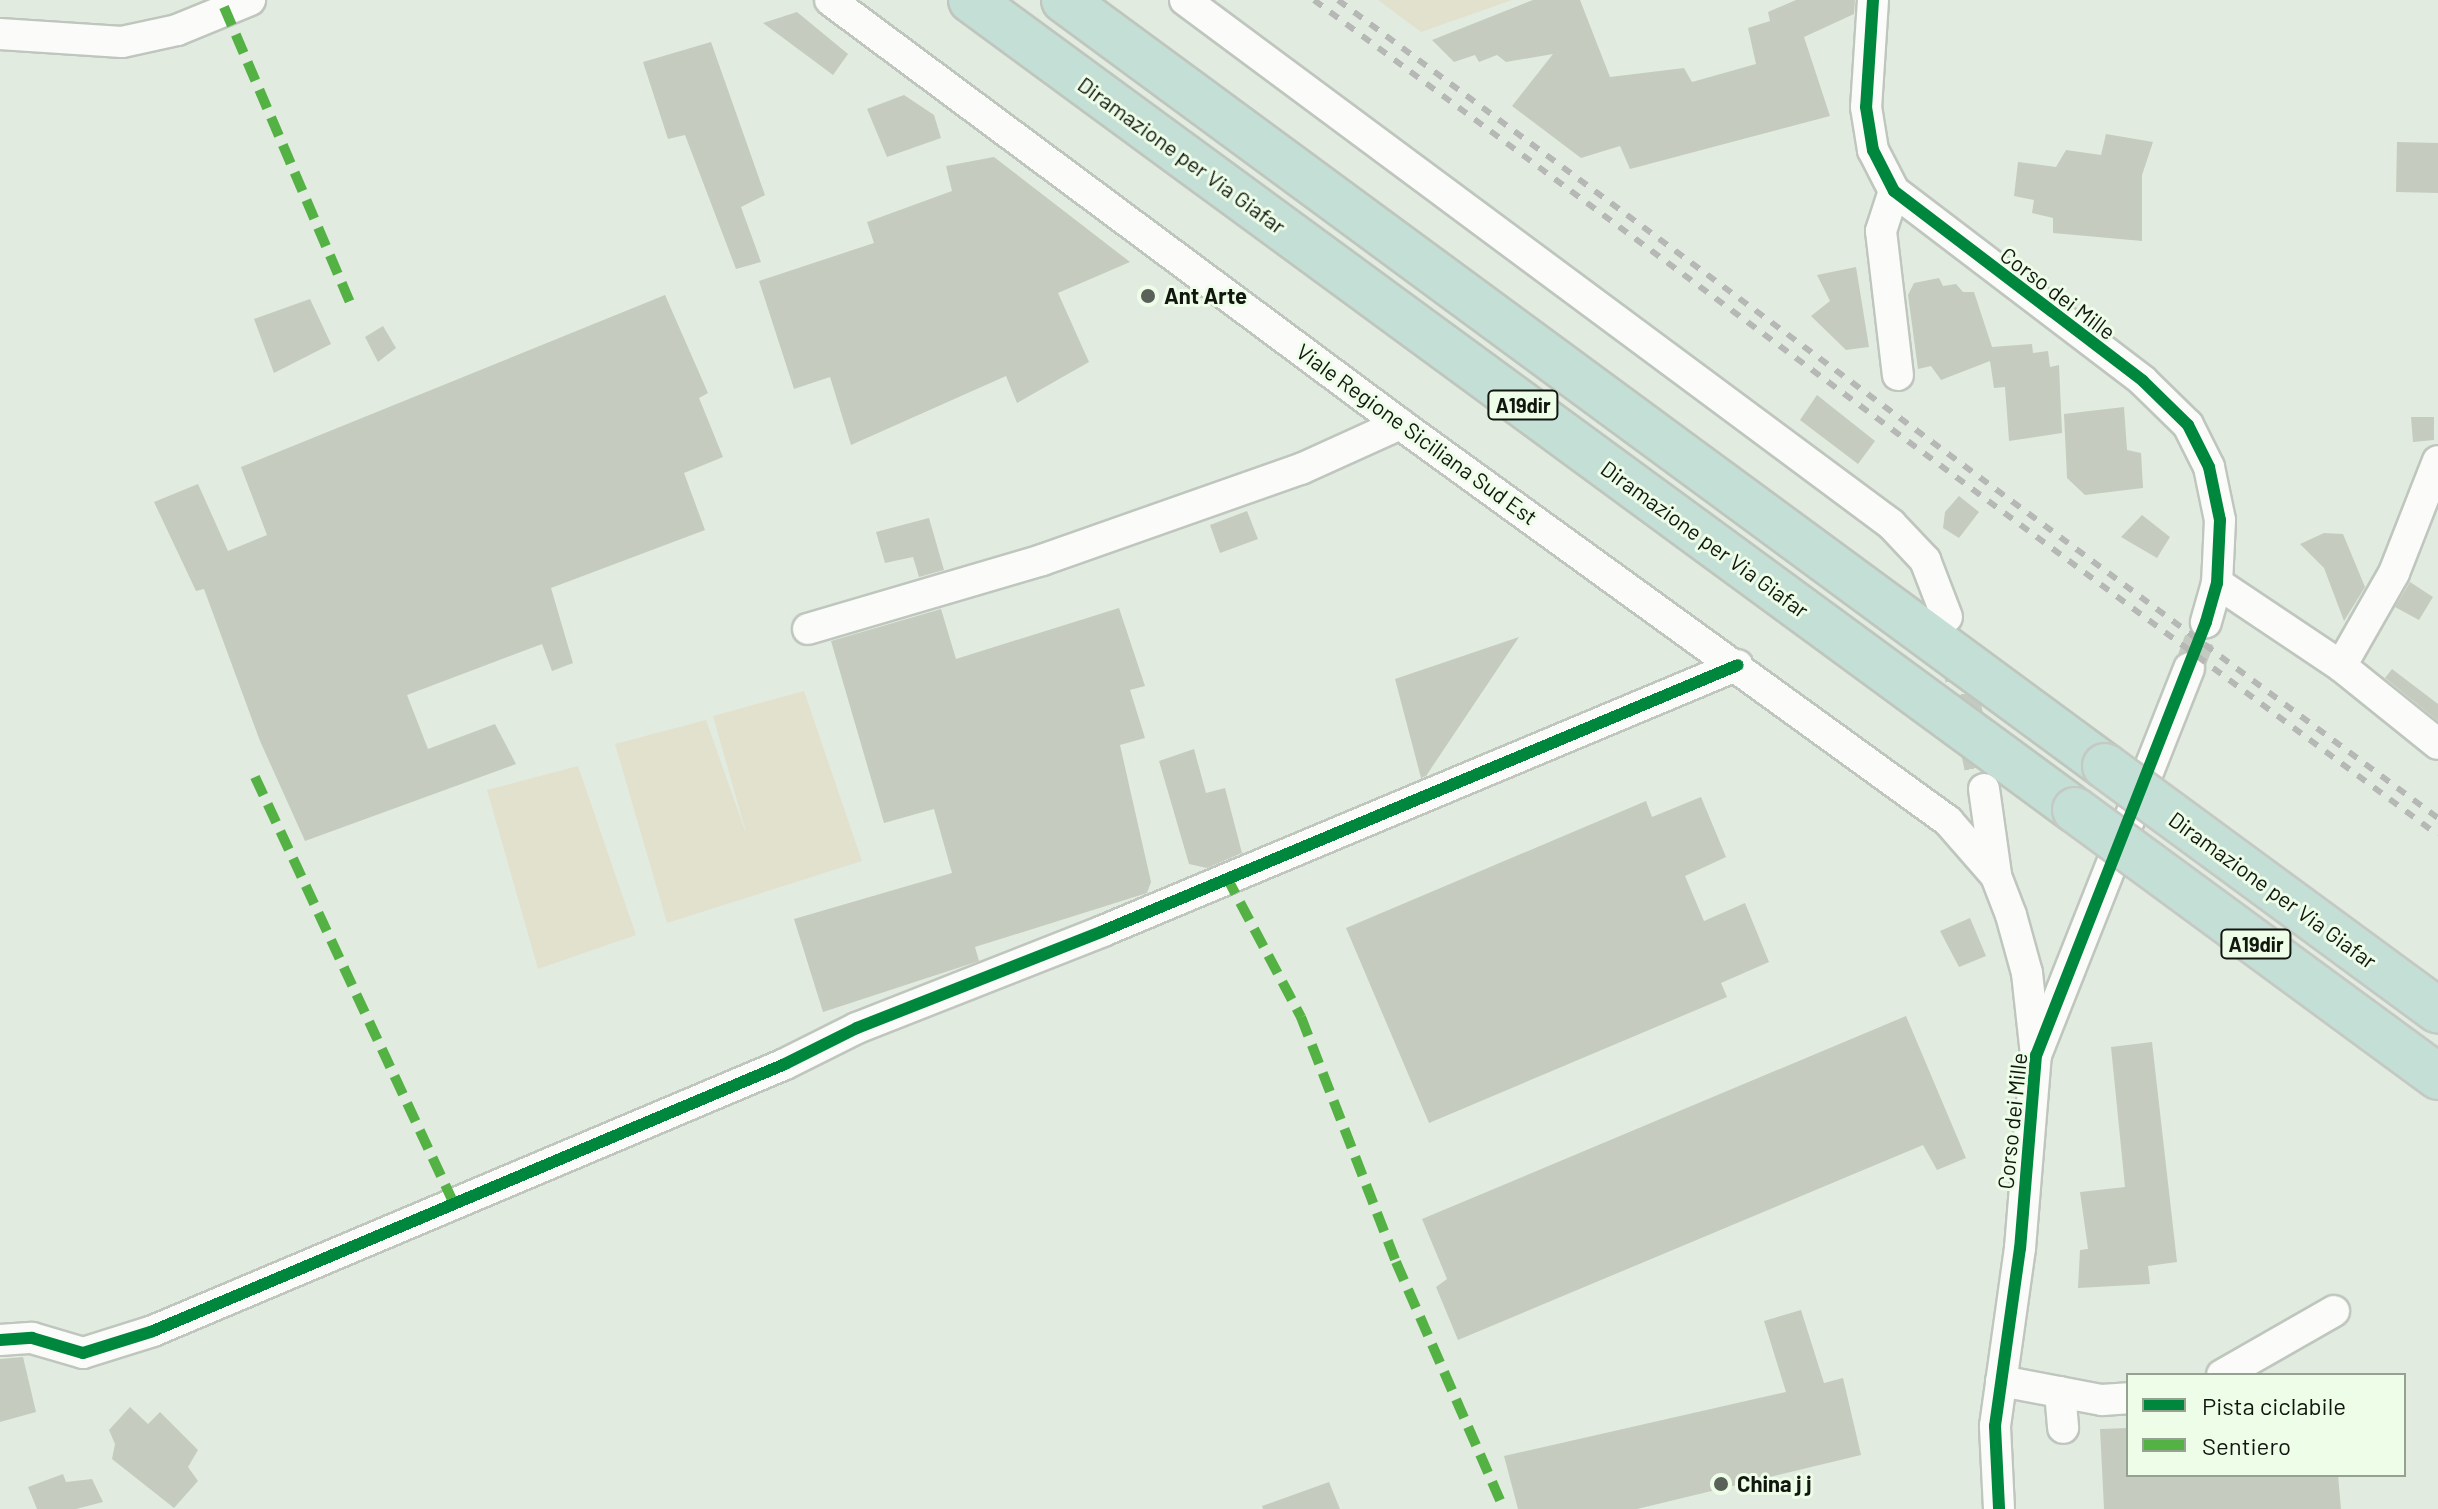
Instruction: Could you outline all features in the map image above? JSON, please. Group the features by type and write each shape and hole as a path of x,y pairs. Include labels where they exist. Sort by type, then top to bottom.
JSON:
{"highway":[{"name":"Diramazione per Via Giafar","path":"971,0 2438,1077"},
{"name":"Diramazione per Via Giafar","path":"1064,0 2438,1011"}],"street":[{"path":"0,34 122,42 177,30 250,0"},
{"name":"Viale Regione Siciliana Sud Est","path":"830,0 1400,424 1738,665 1948,821 1996,876"},
{"path":"1185,0 1891,524 1925,560 1947,617"},
{"name":"Corso dei Mille","path":"1873,0 1866,107 1873,150 1894,191 1915,212 2143,381 2188,425 2209,467 2220,520 2217,583 2206,622"},
{"path":"1894,191 1881,231 1898,375"},
{"path":"808,629 1042,560 1301,469 1400,424"},
{"path":"2341,666 2394,573 2438,461"},
{"path":"2217,583 2341,666 2438,744"},
{"path":"0,1340 32,1338 83,1353 153,1331 785,1064 857,1028 1103,931 1738,665"},
{"name":"Corso dei Mille","path":"1999,1509 1995,1426 2020,1248 2036,1055 2189,668"},
{"name":"Viale Regione Siciliana Sud Est","path":"1984,789 1996,876 2027,973 2036,1055"},
{"path":"2226,1373 2334,1311"},
{"path":"2001,1381 2102,1400 2126,1398"},
{"path":"2060,1392 2063,1428"}],"green space":[{"path":"1378,0 1512,0 1421,32"},
{"path":"804,691 862,861 667,923 615,744 706,720 747,836 713,716"},
{"path":"578,766 636,935 538,969 487,790"}],"building":[{"path":"1533,0 1580,0 1610,77 1684,68 1692,82 1756,64 1748,28 1770,21 1768,12 1796,0 1855,0 1854,14 1804,37 1830,116 1630,169 1620,146 1581,158 1512,106 1553,54 1506,62 1497,55 1479,62 1475,55 1454,62 1432,40"},
{"path":"797,12 848,54 833,75 763,23"},
{"path":"711,42 765,195 741,207 761,262 736,269 685,135 668,139 643,62"},
{"path":"904,95 934,115 941,138 887,157 867,109"},
{"path":"2106,134 2153,142 2142,175 2142,241 2053,233 2053,218 2032,213 2034,200 2014,196 2018,162 2056,167 2066,150 2101,155"},
{"path":"2397,142 2438,143 2438,193 2396,192"},
{"path":"994,157 1130,262 1058,293 1089,362 1017,403 1006,376 851,445 830,377 794,389 759,281 874,243 867,222 952,191 946,166"},
{"path":"1856,267 1869,347 1846,350 1811,316 1830,301 1817,275"},
{"path":"1939,278 1943,286 1956,284 1963,292 1974,292 1992,347 2032,344 2033,353 2048,351 2050,367 2059,365 2062,433 2009,441 2005,387 1994,388 1990,361 1941,380 1931,366 1918,369 1908,295 1914,283"},
{"path":"665,295 708,393 699,398 723,457 684,473 705,530 551,588 573,663 552,671 542,644 407,695 428,749 495,724 516,764 305,841 260,741 204,589 196,591 154,502 198,484 228,551 267,535 241,467"},
{"path":"310,299 331,344 274,373 254,319"},
{"path":"383,326 396,348 378,362 365,337"},
{"path":"1817,395 1875,441 1858,464 1800,420"},
{"path":"2124,407 2127,450 2141,453 2143,488 2085,495 2067,478 2064,414"},
{"path":"2411,417 2434,417 2434,440 2413,442"},
{"path":"1959,496 1979,512 1959,538 1943,528 1945,512"},
{"path":"1247,511 1258,539 1220,553 1210,525"},
{"path":"2142,515 2170,537 2157,558 2121,537"},
{"path":"929,518 944,570 919,577 913,557 885,563 876,532"},
{"path":"2324,533 2343,534 2365,587 2344,621 2324,568 2300,544"},
{"path":"2410,582 2433,597 2419,620 2395,607"},
{"path":"1119,608 1145,686 1130,690 1145,738 1120,745 1151,882 1147,893 975,947 979,961 823,1012 794,919 952,873 934,809 884,823 831,641 941,609 956,659"},
{"path":"1519,637 1426,776 1421,778 1395,679"},
{"path":"2392,669 2438,704 2438,721 2385,678"},
{"path":"1194,749 1206,793 1225,788 1242,853 1207,868 1189,864 1159,761"},
{"path":"1701,797 1726,857 1685,876 1704,921 1745,903 1769,962 1721,983 1727,997 1429,1123 1346,928 1646,801 1652,817"},
{"path":"1970,918 1986,956 1959,967 1940,931"},
{"path":"1906,1016 1966,1158 1937,1170 1923,1145 1458,1340 1436,1287 1447,1279 1422,1219"},
{"path":"2152,1042 2177,1262 2148,1266 2150,1284 2078,1288 2080,1250 2088,1249 2080,1192 2125,1187 2111,1047"},
{"path":"1801,1310 1824,1383 1843,1378 1861,1455 1637,1509 1518,1509 1504,1456 1786,1392 1764,1321"},
{"path":"23,1357 36,1412 0,1422 0,1359"},
{"path":"130,1407 148,1424 160,1412 198,1450 188,1467 198,1481 174,1508 112,1459 115,1444 109,1430"},
{"path":"2126,1428 2126,1477 2338,1477 2341,1509 2104,1509 2100,1429"},
{"path":"63,1474 66,1482 92,1479 103,1502 76,1509 37,1509 28,1487"},
{"path":"1329,1482 1340,1509 1263,1509 1262,1506"}],"tunnel":[{"path":"2189,668 2206,622"},
{"path":"1954,650 1984,789"}],"railway":[{"path":"1314,0 2438,835"},
{"path":"1338,0 2438,818"}],"marked path":[{"path":"224,7 352,307"},
{"path":"255,777 454,1204"},
{"path":"1226,876 1301,1017 1396,1262 1504,1509"}],"cycle path":[{"path":"1873,0 1866,107 1873,150 1894,191 2143,381 2188,425 2209,467 2220,520 2217,583 2206,622 2036,1055 2020,1248 1995,1426 1999,1509"},
{"path":"0,1340 32,1338 83,1353 153,1331 785,1064 857,1028 1103,931 1738,665"}],"place":[{"name":"Ant Arte","path":"1148,296"},
{"name":"China j j","path":"1721,1484"}]}
